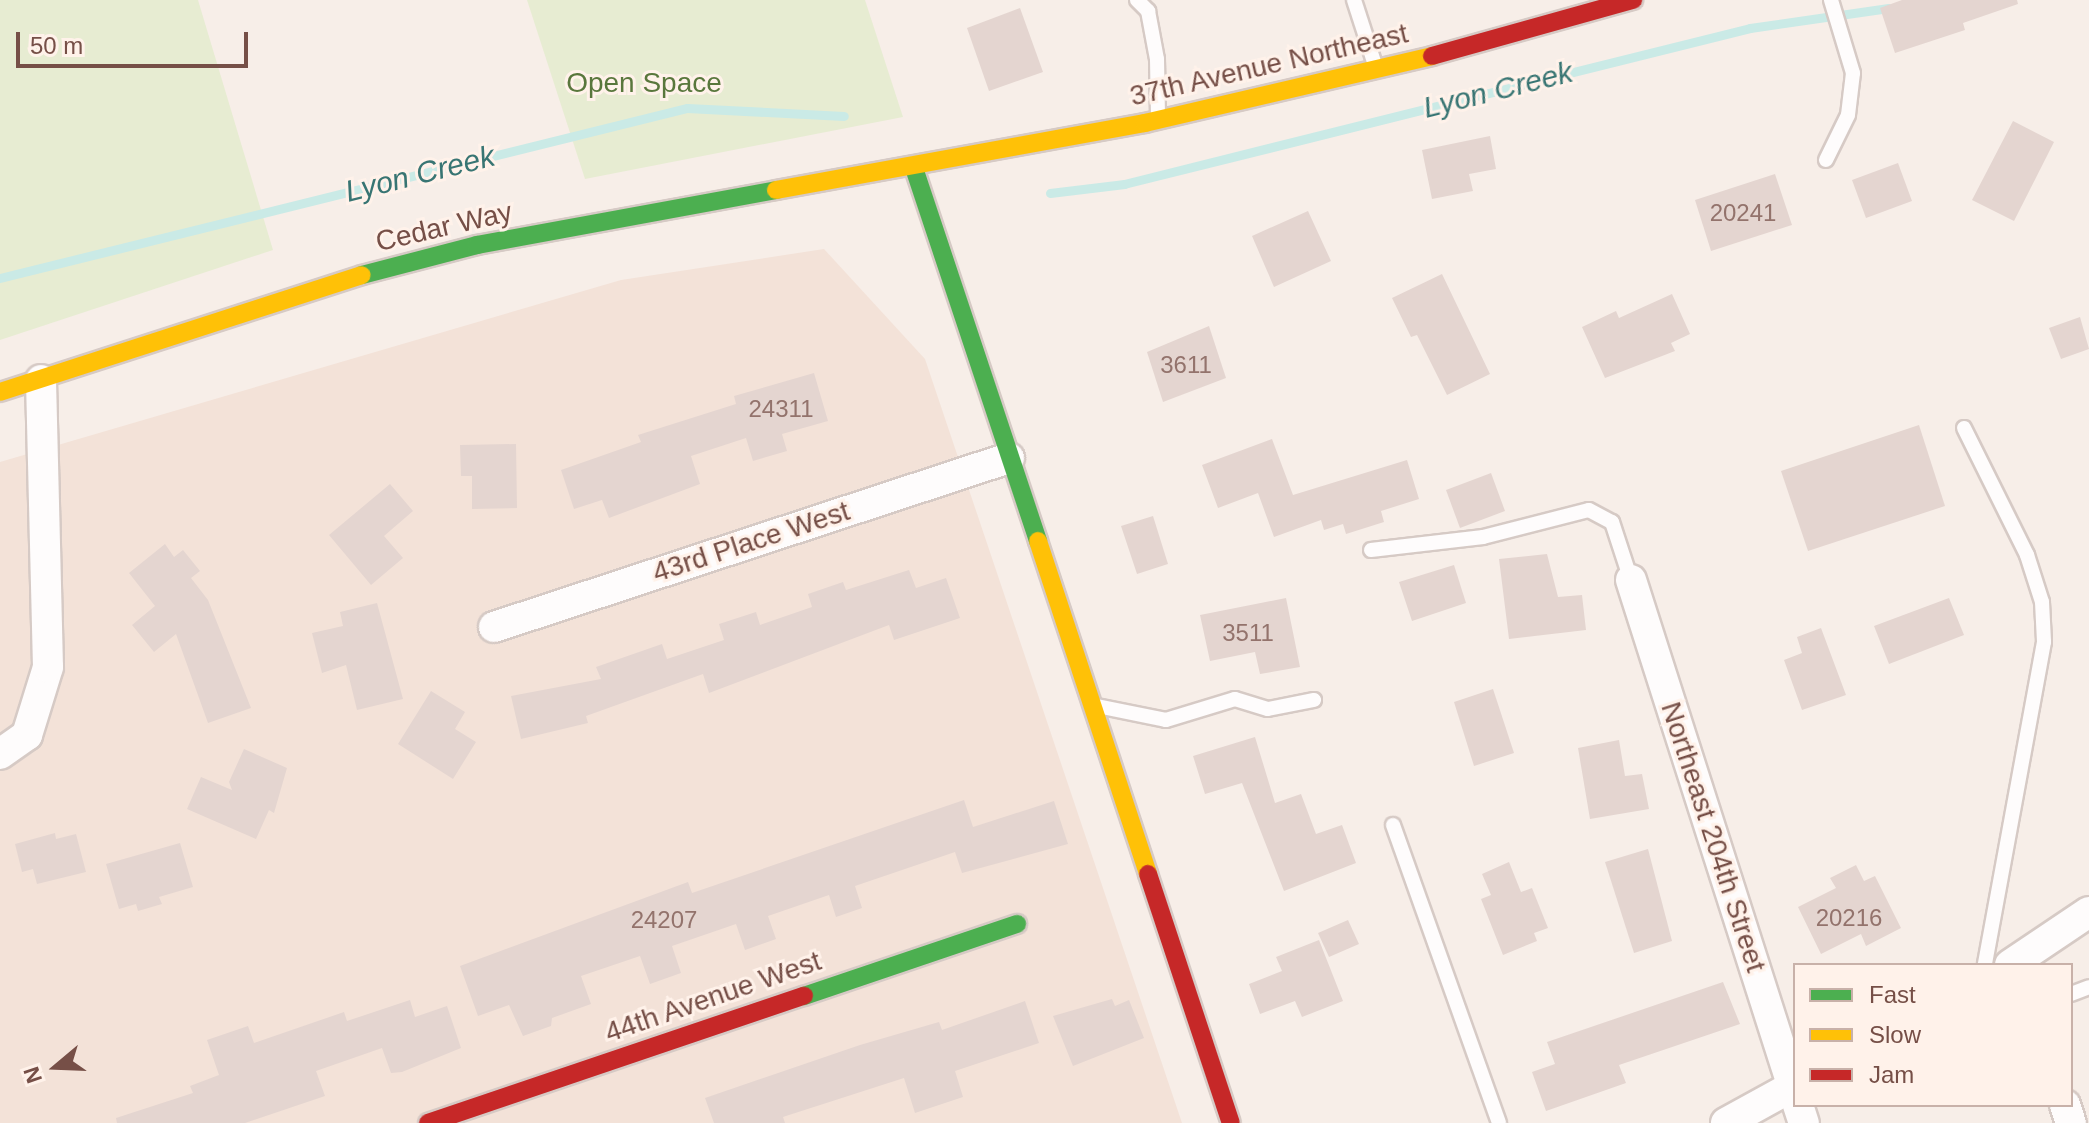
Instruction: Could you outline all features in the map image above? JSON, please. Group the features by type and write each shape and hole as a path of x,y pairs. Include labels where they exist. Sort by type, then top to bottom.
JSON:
{"main road":[{"name":"37th Avenue Northeast","path":"914,168 1158,120 1513,37 1633,0"},
{"name":"Cedar Way","path":"0,392 368,273 477,245 914,168"},
{"path":"914,168 1231,1123"},
{"name":"44th Avenue West","path":"428,1123 465,1117 1017,924"}],"street":[{"path":"0,754 27,735 42,698 48,652 41,380"},
{"name":"43rd Place West","path":"494,627 1009,458"},
{"name":"Northeast 204th Street","path":"1631,580 1793,1086"},
{"path":"2016,963 2089,912"},
{"path":"1726,1123 1793,1093"}],"lane":[{"path":"1137,0 1148,11 1157,59 1158,120"},
{"path":"1354,0 1376,69"},
{"path":"1826,160 1848,115 1853,73 1831,0"},
{"path":"1964,428 2027,555 2042,602 2044,642 1985,963"},
{"path":"1371,550 1483,537 1589,510 1612,522 1631,580"},
{"path":"1093,705 1166,720 1235,699 1268,709 1314,700"},
{"path":"1393,825 1499,1123"}],"shaded area":[{"path":"824,249 925,359 1182,1123 0,1123 0,462 621,280"}],"green space":[{"path":"0,0 198,0 273,250 0,340"},
{"name":"Open Space","path":"527,0 865,0 903,117 585,179"}],"building":[{"path":"1902,0 2017,0 2018,4 1963,23 1965,30 1895,53 1880,8"},
{"path":"1020,8 1043,72 989,91 967,28"},
{"path":"2013,121 2054,142 2014,221 1972,200"},
{"path":"1490,136 1496,169 1469,174 1473,191 1432,199 1422,150"},
{"path":"1898,163 1912,201 1866,218 1852,180"},
{"path":"1775,174 1792,225 1711,251 1695,200"},
{"path":"1308,211 1331,261 1274,287 1252,236"},
{"path":"1442,274 1490,374 1447,395 1417,335 1411,337 1392,298"},
{"path":"1672,294 1690,334 1671,343 1675,351 1605,378 1582,327 1616,311 1619,318"},
{"path":"2080,317 2089,349 2061,359 2049,328"},
{"path":"1209,326 1226,378 1163,402 1147,352"},
{"path":"814,373 828,421 782,434 787,451 753,461 746,438 691,456 700,484 609,518 602,500 574,509 561,470 641,442 638,435 736,404 734,396"},
{"path":"1919,425 1945,506 1808,551 1781,471"},
{"path":"1272,439 1293,495 1407,460 1419,499 1381,511 1384,522 1346,534 1343,524 1324,530 1321,520 1274,537 1258,493 1218,508 1202,465"},
{"path":"516,444 517,508 472,509 472,476 461,476 460,445"},
{"path":"1491,473 1505,511 1460,528 1446,490"},
{"path":"390,484 413,511 384,536 403,558 371,585 329,535"},
{"path":"1153,516 1168,564 1137,574 1121,526"},
{"path":"165,544 174,557 183,550 200,571 191,578 208,600 251,708 208,723 176,634 154,652 132,625 155,606 129,573"},
{"path":"1547,554 1558,597 1582,595 1586,630 1509,639 1499,559"},
{"path":"1454,565 1466,603 1412,621 1399,582"},
{"path":"909,570 916,588 946,578 960,618 894,640 889,625 709,693 703,674 586,716 588,723 521,739 511,696 601,679 596,667 662,644 667,659 724,640 719,624 756,612 760,625 812,607 808,594 843,582 846,590"},
{"path":"1286,598 1300,667 1260,674 1255,652 1210,661 1200,615"},
{"path":"1949,598 1964,635 1889,664 1874,626"},
{"path":"377,603 403,699 357,710 346,665 322,673 312,633 343,626 340,612"},
{"path":"1821,628 1846,695 1802,710 1784,660 1802,653 1797,637"},
{"path":"1493,689 1514,753 1474,766 1454,702"},
{"path":"431,691 465,712 455,729 476,742 453,779 398,744"},
{"path":"1255,737 1275,803 1301,794 1316,834 1342,825 1356,863 1284,891 1242,783 1205,794 1193,756"},
{"path":"1619,740 1625,776 1642,774 1649,809 1590,819 1578,748"},
{"path":"244,749 287,768 274,813 269,810 256,839 187,809 201,777 232,790 229,782"},
{"path":"964,800 973,827 1054,801 1068,844 962,873 955,852 855,886 862,908 836,917 829,895 768,916 776,939 745,950 736,924 672,946 681,973 650,984 640,956 581,976 591,1004 552,1018 551,1026 523,1036 509,1005 478,1016 460,966 688,882 692,893"},
{"path":"55,833 56,839 76,834 86,872 37,884 33,869 22,872 15,844"},
{"path":"180,843 193,887 159,897 162,904 138,911 136,904 119,909 106,864"},
{"path":"1648,849 1672,941 1634,953 1605,862"},
{"path":"1509,862 1521,892 1532,888 1548,928 1534,933 1537,941 1503,955 1481,899 1491,895 1482,874"},
{"path":"1856,865 1864,881 1875,876 1901,928 1866,946 1861,934 1821,954 1798,907 1836,888 1830,878"},
{"path":"1348,920 1359,944 1329,957 1318,933"},
{"path":"1319,940 1343,1001 1302,1017 1295,1001 1260,1014 1249,984 1282,971 1276,957"},
{"path":"1723,982 1740,1024 1619,1065 1626,1083 1546,1111 1532,1072 1555,1064 1547,1042"},
{"path":"1112,999 1115,1006 1129,1000 1144,1038 1073,1066 1053,1016"},
{"path":"410,1000 415,1017 447,1006 461,1048 402,1072 391,1073 382,1048 316,1071 325,1096 245,1123 117,1123 116,1118 193,1093 190,1086 219,1075 207,1040 248,1026 254,1043 344,1012 347,1021"},
{"path":"1025,1001 1039,1043 955,1071 963,1097 915,1113 904,1078 783,1117 785,1123 714,1123 705,1098 860,1045 939,1022 942,1030"}],"waterway":[{"name":"Lyon Creek","path":"1050,193 1124,184 1750,28 1889,8"},
{"name":"Lyon Creek","path":"0,278 687,108 844,116"}],"traffic: fast":[{"path":"914,168 1038,541"},
{"path":"362,275 477,245 776,190"},
{"path":"804,996 1017,924"}],"traffic: slow":[{"path":"776,190 1145,123 1432,56"},
{"path":"0,392 362,275"},
{"path":"1038,541 1148,874"}],"traffic: jam":[{"path":"1432,56 1633,0"},
{"path":"1148,874 1231,1123"},
{"path":"428,1123 804,996"}]}
